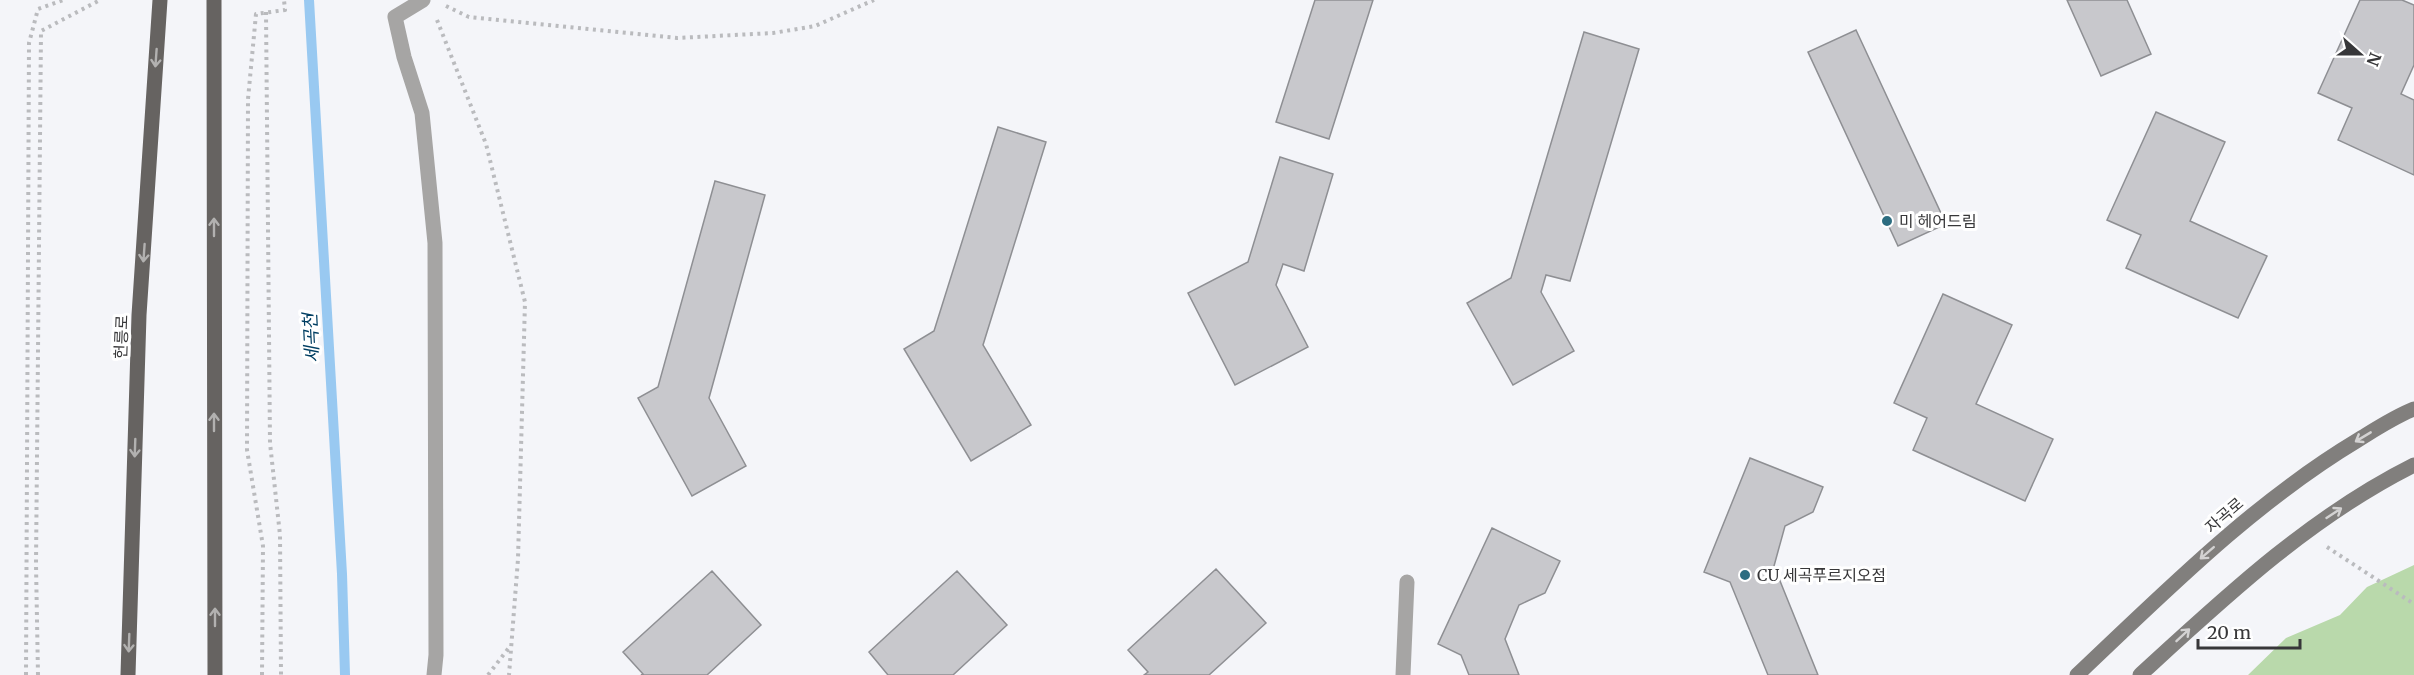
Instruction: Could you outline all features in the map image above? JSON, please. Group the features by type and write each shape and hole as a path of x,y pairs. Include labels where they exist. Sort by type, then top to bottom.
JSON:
{"main road":[{"name":"헌릉로","path":"128,675 140,315 160,0"},
{"path":"214,0 215,675"},
{"name":"자곡로","path":"2077,675 2189,569 2267,502 2333,455 2414,409"},
{"path":"2140,675 2227,595 2304,532 2387,479 2414,465"}],"street":[{"path":"428,6 395,18 404,57 422,113 435,243 437,523 434,675"},
{"path":"1402,675 1407,582"}],"path":[{"path":"26,675 29,43 38,9 63,0"},
{"path":"38,675 36,552 41,31 100,0"},
{"path":"262,675 263,546 247,450 248,99 256,14 285,10 284,0"},
{"path":"443,4 470,16 677,38 773,33 815,26 874,0"},
{"path":"428,6 486,144 525,302 518,559 509,675"},
{"path":"266,12 270,443 280,535 281,675"},
{"path":"2304,532 2414,604"},
{"path":"488,675 511,644"}],"green space":[{"path":"2414,565 2414,675 2248,675 2286,638 2340,615 2367,587"}],"building":[{"path":"1315,0 1373,0 1329,139 1276,122"},
{"path":"2067,0 2127,0 2151,54 2101,76"},
{"path":"2360,0 2402,0 2414,5 2414,65 2401,94 2414,100 2414,175 2338,140 2352,108 2318,93"},
{"path":"1856,30 1946,224 1898,246 1808,52"},
{"path":"1584,32 1639,49 1570,281 1546,275 1541,292 1574,351 1513,385 1467,303 1511,278"},
{"path":"2156,112 2225,142 2190,221 2267,256 2238,318 2126,268 2141,235 2107,220"},
{"path":"998,127 1046,142 983,345 1031,425 971,461 904,349 934,331"},
{"path":"1280,157 1333,174 1304,271 1283,264 1276,285 1308,347 1235,385 1188,293 1248,262"},
{"path":"715,181 765,195 709,398 746,466 692,496 638,398 658,387"},
{"path":"1943,294 2012,325 1976,404 2053,439 2025,501 1913,450 1927,418 1894,403"},
{"path":"1750,458 1823,487 1813,512 1785,526 1774,566 1818,675 1768,675 1730,582 1704,572"},
{"path":"1492,528 1560,561 1545,593 1519,605 1505,639 1519,675 1469,675 1461,655 1438,644"},
{"path":"1216,569 1266,623 1209,675 1144,675 1148,672 1128,650"},
{"path":"712,571 761,625 707,675 641,675 643,674 623,652"},
{"path":"957,571 1007,625 953,675 888,675 869,652"}],"waterway":[{"name":"세곡천","path":"309,0 342,574 345,675"}],"place":[{"name":"미 헤어드림","path":"1887,221"},
{"name":"CU 세곡푸르지오점","path":"1745,575"}]}
